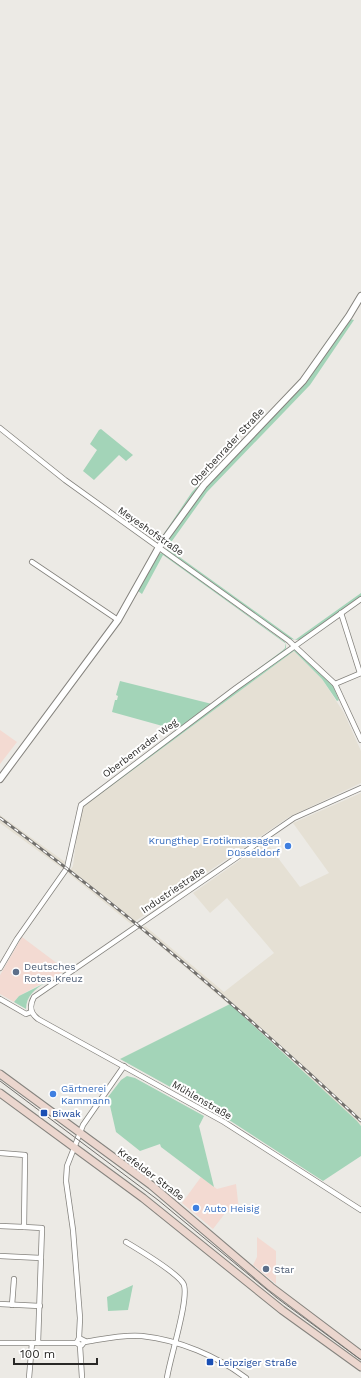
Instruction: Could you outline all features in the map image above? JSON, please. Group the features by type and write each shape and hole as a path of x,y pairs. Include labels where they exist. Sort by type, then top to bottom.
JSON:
{"main road":[{"name":"Krefelder Straße","path":"0,1074 163,1195 271,1287 361,1355"},
{"path":"0,1093 149,1202 282,1310 361,1367"}],"street":[{"name":"Oberbenrader Straße","path":"0,779 118,620 129,603 159,547 204,485 303,381 349,316 361,296"},
{"name":"Meyeshofstraße","path":"0,428 65,480 296,648 335,684"},
{"path":"32,562 118,620"},
{"name":"Oberbenrader Weg","path":"0,968 17,939 66,868 81,805 361,599"},
{"path":"341,614 361,673 335,684 361,740"},
{"name":"Industriestraße","path":"31,1012 31,1003 34,997 281,827 300,815 361,788"},
{"path":"0,999 26,1014 31,1012"},
{"name":"Mühlenstraße","path":"31,1012 38,1019 224,1122 361,1210"},
{"path":"82,1378 78,1344 80,1318 73,1230 66,1181 67,1166 73,1147 95,1106 124,1066"},
{"path":"0,1153 25,1155 24,1227"},
{"path":"0,1226 42,1228 38,1343"},
{"path":"126,1242 183,1282 186,1288 184,1306 167,1378"},
{"path":"0,1256 41,1258"},
{"path":"12,1305 14,1279"},
{"path":"0,1304 40,1306"},
{"path":"0,1342 78,1344 84,1342 142,1336 175,1342 218,1360 246,1378"},
{"path":"79,1338 83,1338 84,1342"},
{"path":"29,1378 32,1343"}],"shaded area":[{"path":"294,651 322,679 344,713 361,751 361,783 289,817 131,924 68,873 73,866 80,809"},
{"path":"0,730 17,742 0,764"},
{"path":"361,793 361,1126 266,1036 140,929 145,926 224,992 274,953 227,898 210,913 193,893 266,842 300,887 329,873 293,823"},
{"path":"0,815 65,862 63,869 0,823"},
{"path":"22,937 66,970 19,996 14,1002 0,994 0,975"},
{"path":"201,1177 217,1189 236,1184 239,1210 226,1212 213,1229 182,1203"},
{"path":"257,1237 276,1251 276,1284 253,1265 257,1257"}],"green space":[{"path":"345,315 325,348 301,381 203,483 162,539 158,541 154,540 161,538 192,492 299,381"},
{"path":"350,319 354,320 310,385 207,492 167,548 294,639 290,639 167,550 165,542 204,488 306,381"},
{"path":"101,429 133,455 126,461 119,455 94,480 83,471 97,450 90,444"},
{"path":"161,553 285,642 286,648 283,652 235,686 282,651 285,648 285,643 163,555 142,594 138,591 156,557"},
{"path":"361,593 361,596 300,640 296,640"},
{"path":"295,650 333,686 339,700 337,701 322,679 294,651 80,809 90,798 290,651"},
{"path":"120,681 212,704 177,730 112,712 115,700 117,700 118,696 116,695"},
{"path":"45,983 29,997 26,1004 26,1009 14,1002 19,996"},
{"path":"230,1004 357,1121 361,1126 361,1156 323,1181 226,1118 120,1059"},
{"path":"127,1076 135,1078 204,1116 199,1126 214,1187 161,1147 160,1144 140,1151 116,1132 108,1097 121,1080"},
{"path":"133,1285 128,1310 108,1311 107,1297"}],"tram line":[{"path":"0,1081 158,1200 277,1298 361,1360"}],"railway":[{"path":"0,818 94,890 185,964 274,1041 361,1121"}],"place":[{"name":"Krungthep Erotikmassagen Düsseldorf","path":"288,846"},
{"name":"Deutsches Rotes Kreuz","path":"16,972"},
{"name":"Gärtnerei Kammann","path":"53,1094"},
{"name":"Biwak","path":"44,1113"},
{"name":"Auto Heisig","path":"196,1208"},
{"name":"Star","path":"266,1269"},
{"name":"Leipziger Straße","path":"210,1362"}]}
